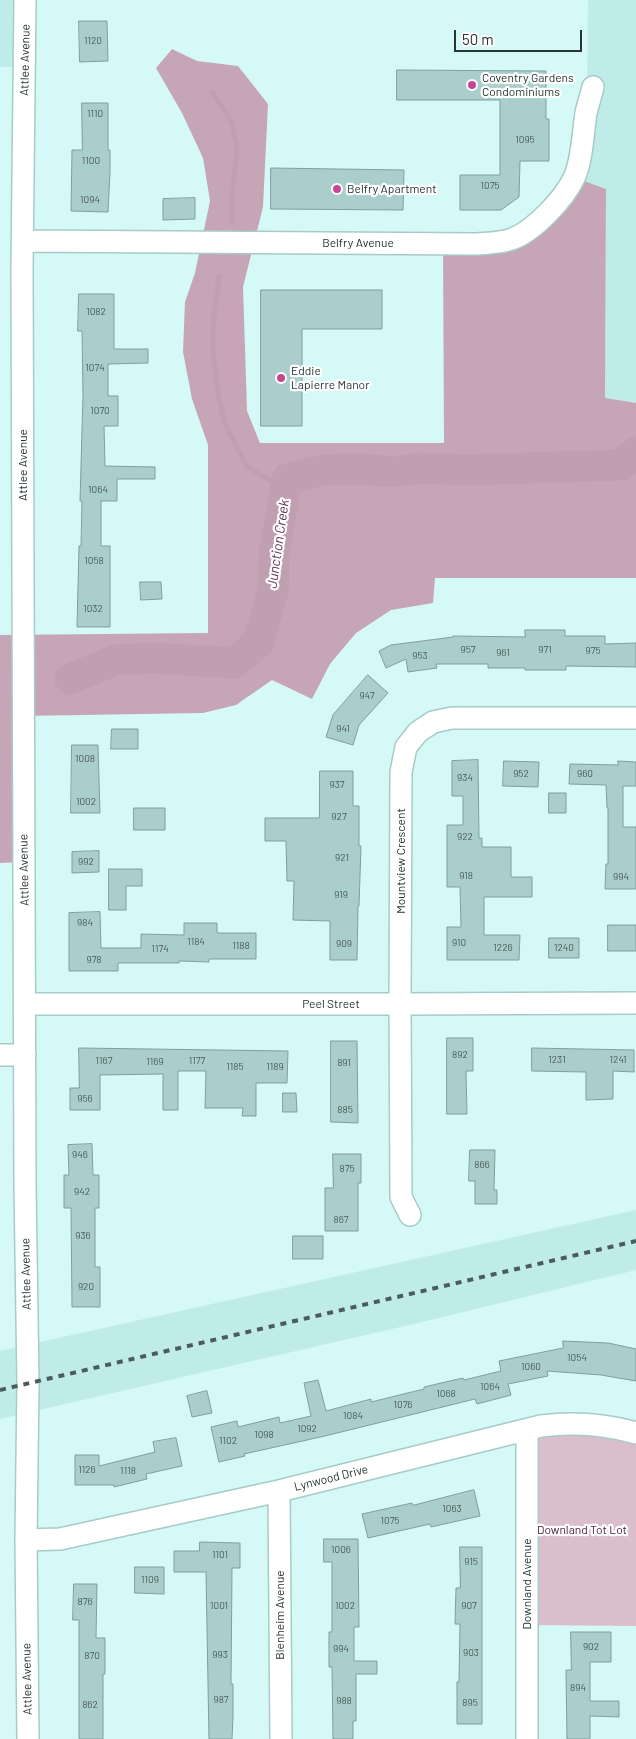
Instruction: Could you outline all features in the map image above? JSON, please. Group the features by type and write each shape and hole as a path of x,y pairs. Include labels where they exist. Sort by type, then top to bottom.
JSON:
{"street":[{"name":"Attlee Avenue","path":"25,0 22,241 28,1739"},
{"name":"Belfry Avenue","path":"22,241 477,244 513,239 532,227 548,212 564,194 575,177 586,111 593,87"},
{"name":"Mountview Crescent","path":"410,1215 401,1197 402,772 406,747 418,732 433,722 452,718 636,718"},
{"name":"Peel Street","path":"26,1004 636,1003"},
{"path":"0,1055 26,1055"},
{"name":"Lynwood Drive","path":"26,1540 60,1538 279,1491 527,1430 559,1424 586,1424 636,1433"},
{"name":"Downland Avenue","path":"527,1430 527,1739"},
{"name":"Blenheim Avenue","path":"279,1491 281,1739"}],"shaded area":[{"path":"0,0 15,0 15,67 0,67"},
{"path":"588,0 636,0 636,403 605,399 606,189 576,178 587,112"},
{"path":"172,49 197,61 238,66 268,104 263,207 243,287 247,411 260,443 444,443 443,245 495,244 576,178 606,189 605,398 636,403 636,578 435,578 433,603 391,610 356,633 330,664 312,699 272,680 236,705 203,713 22,716 23,862 0,863 0,635 208,633 208,445 192,399 183,352 185,302 195,273 210,201 203,158 182,113 156,68"},
{"path":"636,1210 636,1270 418,1323 0,1419 0,1351"}],"green space":[{"name":"Downland Tot Lot","path":"529,1432 636,1436 636,1626 529,1625"}],"building":[{"path":"79,21 107,21 108,61 80,62"},
{"path":"397,70 546,71 546,119 549,119 549,161 520,161 519,197 501,210 460,210 460,175 500,175 500,100 397,100"},
{"path":"82,103 108,103 110,172 108,212 71,211 72,150 82,150"},
{"name":"Belfry Apartment","path":"271,168 404,170 403,210 271,209"},
{"path":"195,198 195,219 163,220 163,199"},
{"name":"Eddie Lapierre Manor","path":"261,290 382,290 382,329 302,329 302,426 261,426"},
{"path":"79,294 114,294 114,349 148,349 148,363 108,364 108,396 118,396 118,426 104,426 105,466 155,467 155,479 117,479 117,501 101,501 101,546 110,546 110,627 77,627 79,546 81,546 82,501 80,501 83,396 82,331 78,331"},
{"path":"140,582 161,582 162,599 141,600"},
{"path":"525,630 565,630 565,636 605,636 605,644 636,643 636,667 566,666 566,670 525,670 525,668 488,668 488,664 436,664 437,668 408,672 406,659 386,668 379,651 391,645 453,636 525,637"},
{"path":"368,675 388,693 359,725 353,745 326,737 333,715"},
{"path":"112,729 138,729 138,749 111,749"},
{"path":"72,745 98,745 100,813 71,813"},
{"path":"478,760 479,838 482,838 482,847 511,847 511,877 532,877 532,897 484,897 484,935 520,935 519,960 447,960 447,927 461,927 460,887 447,887 447,825 463,825 463,796 452,796 452,761"},
{"path":"504,761 539,762 538,787 503,786"},
{"path":"618,761 636,762 636,786 623,786 623,827 636,827 636,889 605,889 606,864 608,864 606,785 569,784 570,764 618,765"},
{"path":"320,771 353,771 353,806 359,806 359,846 361,846 357,960 330,960 330,921 293,920 294,881 287,881 286,841 265,841 265,818 319,818"},
{"path":"549,793 566,793 566,813 549,813"},
{"path":"134,808 165,808 165,830 134,830"},
{"path":"99,851 99,872 72,873 72,852"},
{"path":"109,869 142,869 142,886 126,886 126,910 109,910"},
{"path":"100,912 101,948 141,948 141,934 184,935 184,923 217,923 217,933 256,933 256,959 209,959 209,962 179,961 179,963 118,963 118,971 69,971 69,913"},
{"path":"608,925 636,925 636,951 608,951"},
{"path":"549,938 579,938 579,958 549,958"},
{"path":"447,1038 473,1038 473,1071 466,1071 467,1114 447,1114"},
{"path":"331,1041 357,1041 358,1123 331,1122"},
{"path":"79,1048 288,1051 287,1083 256,1083 256,1116 242,1116 243,1108 205,1108 206,1071 178,1071 178,1110 163,1110 163,1074 100,1075 100,1110 70,1110 70,1088 79,1088"},
{"path":"532,1048 634,1050 634,1072 613,1071 613,1099 586,1100 586,1072 532,1071"},
{"path":"283,1093 296,1093 297,1112 283,1112"},
{"path":"92,1144 93,1175 99,1175 99,1208 95,1208 95,1267 100,1267 100,1307 72,1307 71,1208 64,1208 64,1175 69,1175 68,1145"},
{"path":"470,1150 495,1150 494,1190 497,1190 497,1204 475,1204 475,1181 469,1181"},
{"path":"333,1154 361,1154 361,1183 358,1183 358,1231 325,1231 325,1188 333,1188"},
{"path":"293,1236 323,1236 323,1259 293,1259"},
{"path":"563,1341 608,1343 636,1349 636,1381 601,1375 547,1371 548,1376 508,1384 511,1395 477,1404 475,1399 244,1454 245,1456 219,1462 211,1427 237,1421 238,1427 279,1417 280,1423 311,1416 304,1383 318,1380 326,1411 371,1399 371,1402 424,1389 424,1387 501,1371 499,1361 563,1348"},
{"path":"207,1391 212,1413 192,1417 187,1396"},
{"path":"176,1438 182,1466 146,1474 147,1479 114,1487 114,1485 75,1485 75,1455 99,1455 99,1466 155,1452 153,1442"},
{"path":"474,1490 480,1516 431,1527 430,1524 368,1538 362,1514 412,1503 413,1505"},
{"path":"324,1539 358,1539 359,1627 354,1627 354,1661 377,1661 377,1674 356,1674 356,1721 353,1721 353,1739 333,1739 332,1667 329,1667 329,1632 332,1632 332,1562 324,1562"},
{"path":"200,1542 240,1543 240,1568 232,1568 232,1739 209,1739 206,1572 174,1572 174,1551 199,1551"},
{"path":"460,1547 482,1547 482,1724 457,1724 460,1624 455,1624 456,1588 460,1588"},
{"path":"135,1567 164,1567 164,1594 135,1593"},
{"path":"74,1584 97,1584 96,1638 105,1638 103,1739 79,1739 79,1620 73,1620"},
{"path":"571,1632 611,1632 611,1662 590,1662 590,1701 619,1701 619,1717 590,1716 590,1739 567,1739 566,1670 571,1670"}],"waterway":[{"path":"212,92 232,123 237,150 233,185 232,222"},
{"path":"219,276 213,324 213,353 224,422 247,467 286,489"},
{"name":"Junction Creek","path":"70,679 116,660 153,658 234,663 258,643 273,591 274,555 287,479 323,470 358,469 393,472 421,468 466,470 620,465 636,452"}],"railway":[{"path":"0,1390 636,1241"}],"place":[{"name":"Coventry Gardens Condominiums","path":"472,85"},
{"name":"Belfry Apartment","path":"337,189"},
{"name":"Eddie Lapierre Manor","path":"281,378"}]}
